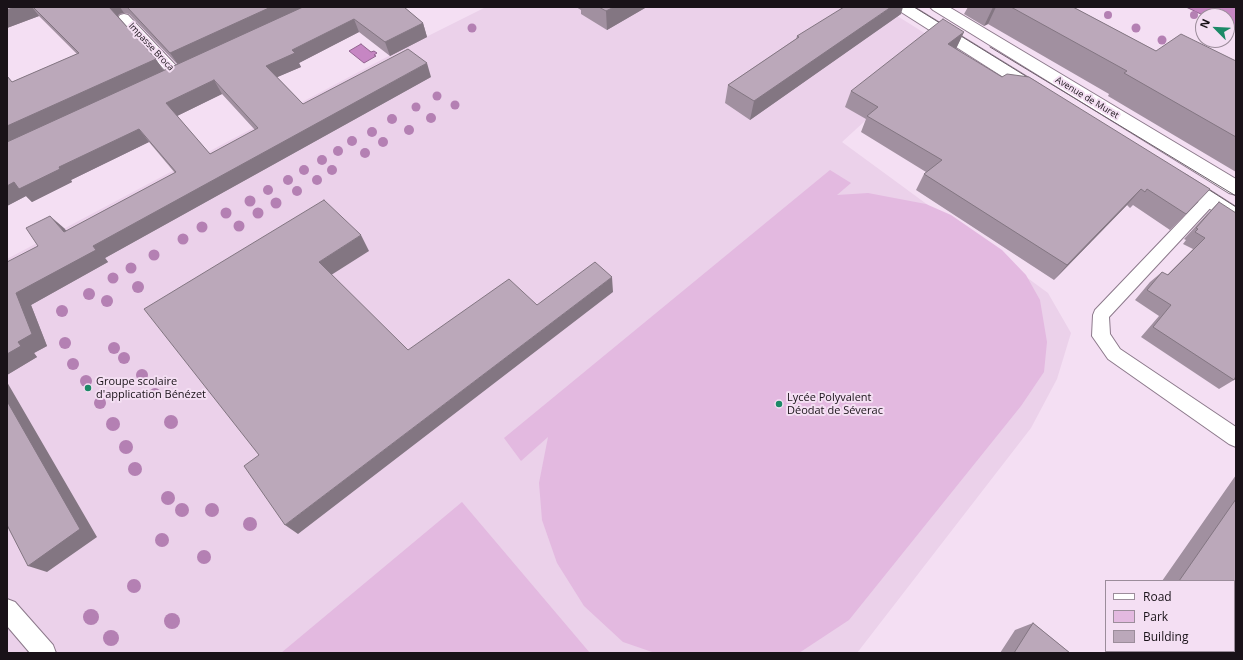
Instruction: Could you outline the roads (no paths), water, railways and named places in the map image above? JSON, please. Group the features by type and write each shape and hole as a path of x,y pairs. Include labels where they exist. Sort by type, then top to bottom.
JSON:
{"main road":[{"name":"Avenue de Muret","path":"904,7 1052,100"},
{"name":"Avenue de Muret","path":"938,7 1236,188"},
{"path":"1164,170 1236,216"}],"lane":[{"name":"Impasse Broca","path":"124,18 177,75"},
{"path":"1210,199 1101,315 1101,336 1114,354 1236,438"},
{"path":"7,610 45,653"}],"tram line":[{"path":"914,7 1037,83"},
{"path":"990,47 1236,196"},
{"path":"1200,184 1236,207"}],"place":[{"name":"Groupe scolaire d'application Bénézet","path":"88,388"},
{"name":"Lycée Polyvalent Déodat de Séverac","path":"779,404"}]}
